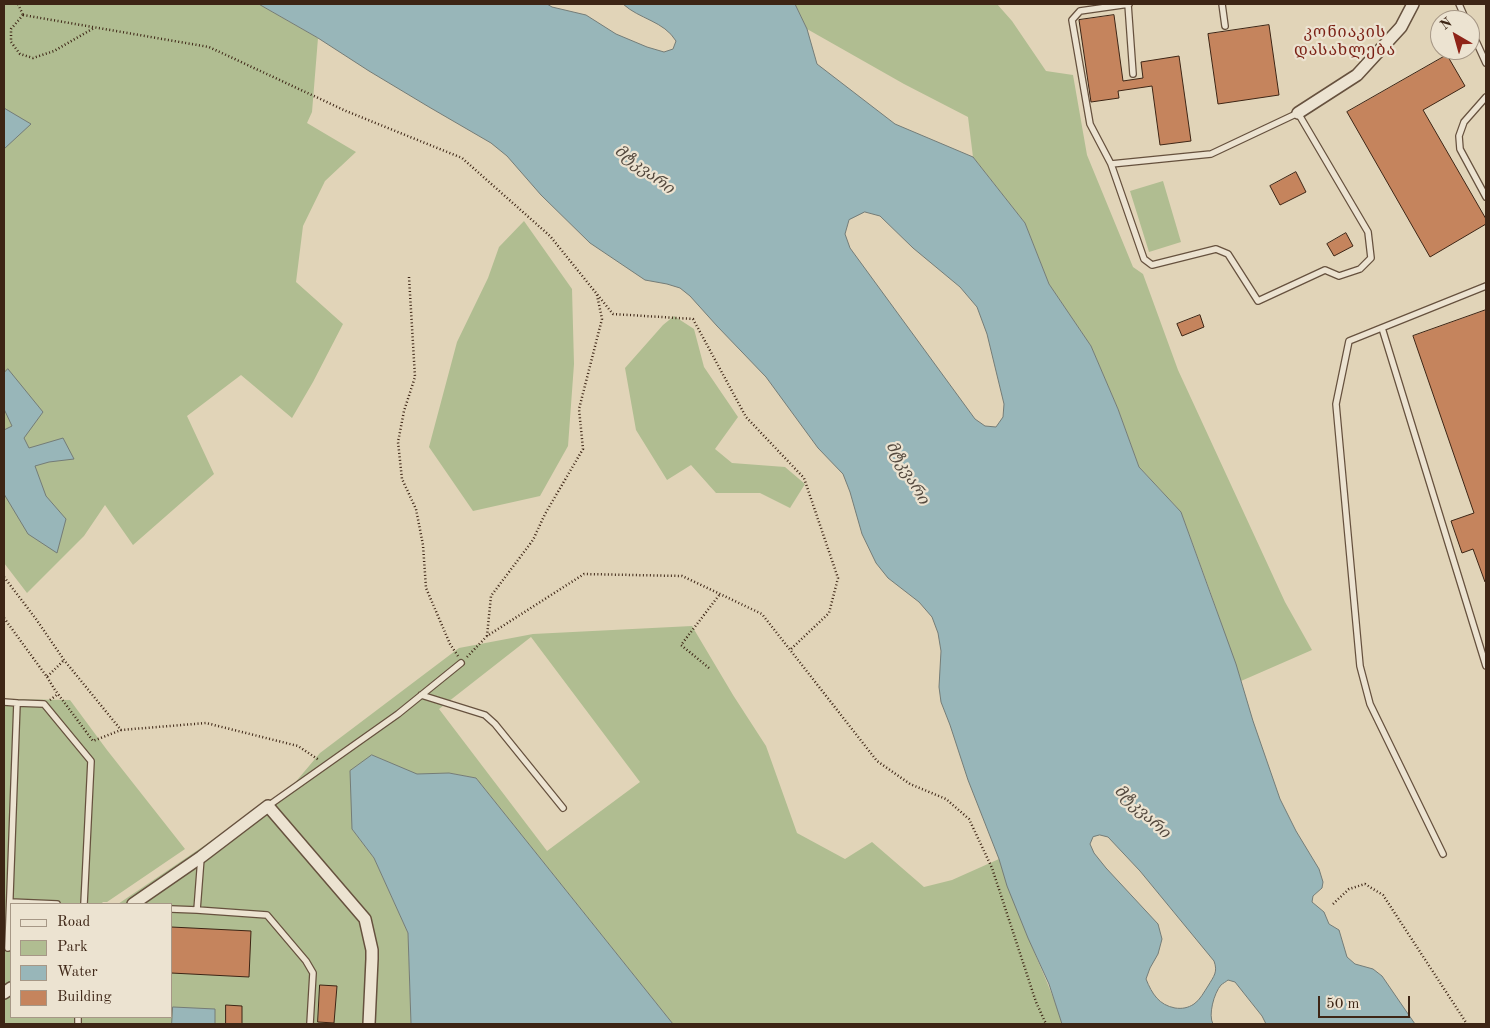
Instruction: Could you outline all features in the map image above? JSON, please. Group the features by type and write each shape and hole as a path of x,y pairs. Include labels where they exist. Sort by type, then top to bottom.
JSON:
{"street":[{"path":"1298,113 1357,75 1401,27 1413,4"},
{"path":"134,903 201,857 268,806 365,919 372,950 369,1024"}],"lane":[{"path":"1110,164 1211,154 1298,113 1368,232 1371,258 1360,269 1339,276 1325,270 1258,301 1228,254 1216,249 1152,265 1144,260 1110,164 1090,124 1072,20 1080,11 1129,4 1133,74"},
{"path":"1222,4 1225,26"},
{"path":"1480,50 1486,63"},
{"path":"1486,97 1464,122 1459,136 1460,149 1486,197"},
{"path":"1443,854 1370,704 1360,666 1336,404 1348,341 1486,286"},
{"path":"1382,328 1486,666"},
{"path":"268,806 398,714 461,663"},
{"path":"421,695 485,715 495,724 563,808"},
{"path":"4,702 44,704 91,761 84,903"},
{"path":"8,947 17,703"},
{"path":"197,910 201,857"},
{"path":"10,902 34,903"},
{"path":"172,909 267,915 306,961 313,973 310,1024"}],"path":[{"path":"18,4 22,14"},
{"path":"22,14 209,47 346,111 462,158 550,236 613,314 693,319 746,417 804,478 838,578 829,613 790,650"},
{"path":"22,14 11,29 11,42 20,54 33,58 54,51 95,27"},
{"path":"409,277 415,377 404,411 398,442 402,479 416,509 423,545 426,588 450,644 461,663 487,636 584,574 682,576 762,614 877,762 910,784 946,799 968,819 992,868 1036,1002 1046,1024"},
{"path":"487,636 491,596 533,540 545,514 583,449 579,409 602,319 597,294"},
{"path":"4,577 36,618 64,660 121,730"},
{"path":"709,668 681,645 720,594"},
{"path":"4,618 93,741 121,730 206,723 298,746 326,765"},
{"path":"47,677 64,660"},
{"path":"1333,904 1348,889 1366,884 1383,895 1467,1024"}],"green space":[{"path":"4,4 259,4 318,38 312,112 307,123 356,152 325,181 303,226 296,282 343,324 292,418 241,375 187,416 214,474 133,545 105,505 84,536 27,593 4,563"},
{"path":"795,4 997,4 1012,21 1046,71 1073,75 1087,155 1133,267 1143,274 1178,370 1285,602 1312,650 1241,681 1181,512 1139,467 1118,409 1091,346 1049,284 1025,223 973,157 968,117 904,84 807,29"},
{"path":"1163,181 1181,242 1149,252 1130,191"},
{"path":"524,221 572,289 574,364 568,446 540,496 473,511 429,447 457,342 488,278 499,247"},
{"path":"674,316 694,329 704,367 738,417 715,449 732,463 785,467 805,484 790,508 760,493 716,493 691,465 667,480 636,430 625,368 663,325"},
{"path":"692,626 766,746 797,833 845,859 872,842 924,887 952,880 999,859 1062,1024 673,1024 476,778 449,773 417,775 372,755 352,829 374,858 408,933 411,1024 4,1024 4,699 70,700 185,849 107,902 10,903 10,1018 172,1018 172,903 119,903 254,812 277,804 320,753 459,648 533,634","holes":["531,637 640,782 547,851 439,709"]}],"water":[{"name":"მტკვარი","path":"259,4 547,4 552,7 586,15 616,34 664,52 673,49 676,41 671,34 658,24 623,4 795,4 807,29 817,64 895,124 973,157 1025,223 1049,284 1091,346 1118,409 1139,467 1181,512 1236,664 1253,721 1280,799 1296,831 1319,869 1323,882 1322,888 1313,896 1312,902 1324,912 1329,924 1339,930 1347,957 1355,964 1373,969 1382,976 1415,1024 1266,1024 1262,1016 1235,982 1228,980 1221,985 1214,998 1211,1010 1213,1024 1062,1024 1049,984 1007,886 999,859 968,780 941,702 939,687 941,651 938,633 932,617 919,602 888,578 876,563 862,534 843,474 818,448 766,377 690,296 680,288 645,280 590,243 541,195 507,156 491,143 369,71 318,38","holes":["865,212 880,216 913,248 960,287 977,307 987,334 1004,404 1003,417 996,427 985,426 975,419 850,248 845,234 849,220","1100,835 1108,837 1140,871 1214,961 1216,968 1214,977 1200,998 1192,1005 1180,1008 1169,1007 1160,1001 1151,989 1146,979 1158,954 1162,939 1158,924 1094,853 1090,844 1093,837"]},
{"path":"4,108 31,124 4,149"},
{"path":"8,369 43,412 24,438 29,448 63,438 74,459 35,466 46,496 66,519 57,553 28,534 4,494 4,430 12,426 4,409 4,373"},
{"path":"372,755 417,774 449,773 476,778 673,1024 411,1024 408,933 374,858 352,829 350,771"},
{"path":"173,1007 215,1009 215,1024 172,1024"}],"building":[{"path":"1114,15 1123,81 1143,78 1141,62 1179,56 1191,141 1160,145 1152,86 1118,91 1119,98 1091,102 1079,20"},
{"path":"1269,25 1279,95 1218,104 1208,34"},
{"path":"1438,60 1450,60 1465,86 1423,110 1486,219 1486,224 1430,257 1347,112"},
{"path":"1296,172 1306,192 1280,205 1270,186"},
{"path":"1346,233 1353,246 1334,256 1327,244"},
{"path":"1486,310 1485,582 1473,549 1462,553 1451,521 1474,513 1413,336"},
{"path":"1200,315 1204,327 1182,336 1177,324"},
{"path":"172,927 251,931 249,977 172,973"},
{"path":"320,985 337,986 334,1023 318,1022"},
{"path":"226,1005 242,1006 242,1024 226,1024"}],"district":[{"name":"კონიაკის დასახლება","path":"1345,42"}]}
